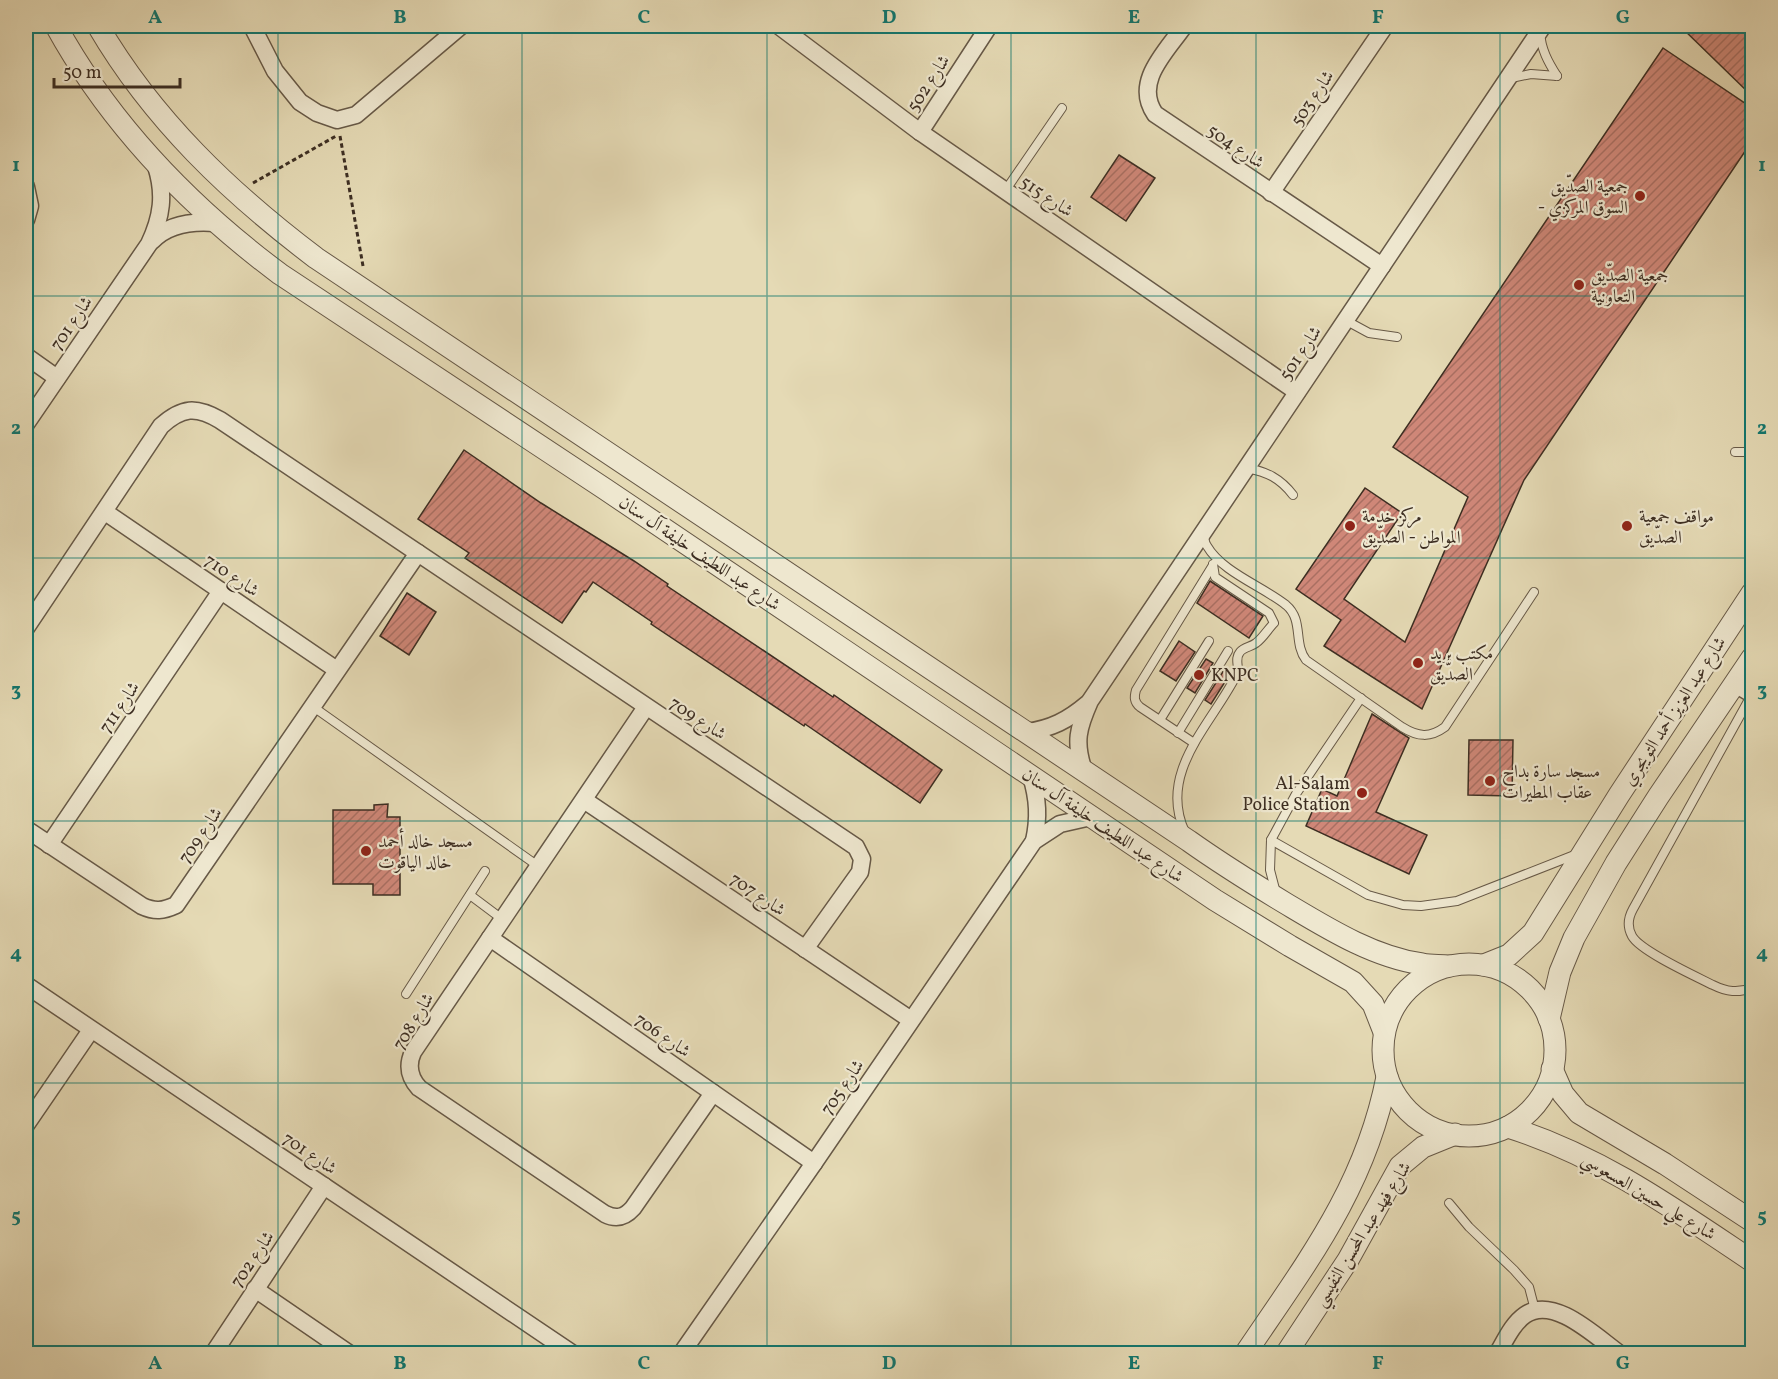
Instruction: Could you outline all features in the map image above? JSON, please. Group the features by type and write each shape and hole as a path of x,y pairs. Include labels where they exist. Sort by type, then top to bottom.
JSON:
{"street":[{"name":"شارع عبد اللطيف خليفة آل سنان","path":"56,26 106,105 156,166 216,223 280,274 605,489 1243,918 1353,982 1373,1004 1384,1032"},
{"name":"شارع عبد اللطيف خليفة آل سنان","path":"98,26 151,104 197,157 285,235 1189,841 1228,870 1341,935 1380,953 1422,964 1449,966"},
{"path":"252,26 275,72 300,102 317,114 337,120 356,115 460,26"},
{"name":"شارع 515","path":"779,26 920,132 1297,392"},
{"name":"شارع 502","path":"920,132 988,26"},
{"name":"شارع 504","path":"1184,26 1149,78 1146,88 1149,106 1162,120 1382,266"},
{"name":"شارع 503","path":"1271,193 1385,26"},
{"name":"شارع 501","path":"1084,771 1077,741 1080,725 1089,702 1541,28"},
{"name":"شارع 701","path":"26,424 149,244 160,220 162,207 163,193 156,166"},
{"path":"26,187 30,206 26,220"},
{"name":"شارع 701","path":"149,244 156,237 174,227 195,222 216,223"},
{"path":"26,356 57,378"},
{"name":"شارع 709","path":"26,628 161,426 173,415 189,409 206,411 851,843 860,852 862,866 860,872 805,949"},
{"path":"605,489 621,493 646,505 719,553 735,551 742,543"},
{"name":"شارع 710","path":"105,512 337,670"},
{"name":"شارع 709","path":"26,829 142,906 153,911 165,910 176,905 418,553"},
{"path":"742,582 748,566 761,555"},
{"name":"شارع 711","path":"49,845 221,591"},
{"name":"شارع عبد العزيز أحمد التويجري","path":"1484,965 1509,955 1533,933 1583,852 1752,593"},
{"name":"شارع عبد العزيز أحمد التويجري","path":"1549,1019 1560,972 1574,938 1628,844 1747,691 1752,658"},
{"name":"شارع 501","path":"1026,732 1043,730 1059,724 1089,702"},
{"name":"شارع 708","path":"646,707 413,1052 409,1064 411,1077 424,1092 605,1214 615,1218 626,1215 633,1208 713,1093"},
{"name":"شارع 705","path":"1031,776 1038,808 1034,841"},
{"name":"شارع 707","path":"584,800 910,1020"},
{"name":"شارع 705","path":"681,1353 1034,841 1060,824 1091,817"},
{"name":"شارع 706","path":"490,938 814,1163"},
{"path":"1467,963 1501,970 1530,990 1549,1019 1554,1052 1552,1069 1544,1090 1532,1108 1508,1127 1481,1135 1455,1134 1433,1127 1413,1115 1398,1098 1387,1077 1383,1047 1384,1032 1389,1016 1407,989 1420,978 1434,971 1467,963"},
{"name":"شارع 701","path":"26,985 573,1353"},
{"path":"26,1125 91,1030"},
{"name":"شارع علي حسين العسعوسي","path":"1552,1069 1563,1094 1589,1120 1665,1164 1752,1221"},
{"name":"شارع فهد عبد المحسن النفيسي","path":"1245,1353 1321,1242 1350,1190 1371,1140 1387,1077"},
{"path":"1571,1150 1575,1133 1583,1123 1589,1120"},
{"name":"شارع علي حسين العسعوسي","path":"1508,1127 1571,1150 1641,1187 1752,1261"},
{"name":"شارع فهد عبد المحسن النفيسي","path":"1286,1353 1348,1260 1400,1166 1423,1147 1455,1134"},
{"name":"شارع 702","path":"213,1353 324,1186"},
{"path":"255,1290 350,1353"},
{"path":"1497,1353 1519,1321 1535,1310 1554,1310 1563,1314 1620,1353"}],"lane":[{"path":"1507,79 1531,74 1557,76 1542,48 1541,28"},
{"path":"1005,191 1062,108"},
{"path":"1345,320 1369,333 1397,337"},
{"path":"1735,452 1752,452"},
{"path":"1246,468 1269,474 1278,479 1293,495"},
{"path":"1204,531 1205,544 1222,563 1288,606 1297,621 1299,644 1306,660 1411,733 1429,736 1438,732 1451,719 1534,592"},
{"path":"1189,841 1179,818 1177,793 1182,768 1194,743 1237,674 1237,657 1240,652 1256,643 1274,622 1269,613 1215,577 1212,552"},
{"path":"1194,743 1137,704 1135,699 1136,690 1213,564"},
{"path":"1160,720 1209,640"},
{"path":"1178,733 1228,651"},
{"path":"1747,691 1633,909 1628,923 1629,931 1637,943 1722,990 1733,992 1752,988"},
{"path":"1278,899 1270,870 1271,840 1296,794 1361,699"},
{"path":"312,705 538,866"},
{"path":"1271,840 1368,895 1403,905 1421,906 1457,901 1583,852"},
{"path":"406,994 486,871"},
{"path":"470,895 502,919"},
{"path":"1449,1203 1469,1227 1529,1287 1535,1310"}],"path":[{"path":"236,193 339,134 367,292"}],"building":[{"path":"1680,26 1752,26 1752,96"},
{"name":"جمعية الصدّيق التعاونية","path":"1663,48 1752,108 1752,141 1524,480 1422,709 1324,646 1341,620 1296,589 1365,488 1402,513 1344,599 1405,642 1468,497 1393,447"},
{"path":"1119,155 1155,178 1126,221 1091,197"},
{"path":"464,450 541,503 634,561 668,584 667,586 833,697 834,695 942,770 920,803 805,724 804,726 651,624 652,622 593,582 562,623 465,558 469,553 418,519"},
{"path":"1210,581 1263,616 1249,638 1197,603"},
{"path":"407,593 436,612 409,655 380,636"},
{"path":"1179,641 1195,652 1176,681 1160,671"},
{"path":"1206,659 1213,663 1195,693 1187,688"},
{"path":"1224,670 1230,674 1211,704 1205,700"},
{"name":"Al-Salam Police Station","path":"1372,714 1409,738 1376,812 1427,835 1409,874 1306,826 1322,789 1337,796"},
{"name":"مسجد سارة بداح عقاب المطيرات","path":"1469,740 1513,740 1512,796 1468,795"},
{"name":"مسجد خالد أحمد خالد الياقوت","path":"388,804 387,817 400,817 400,895 373,895 373,884 333,884 333,810 374,810 374,805"}],"place":[{"name":"جمعية الصدّيق - السوق المركزي","path":"1640,196"},
{"name":"جمعية الصدّيق التعاونية","path":"1579,285"},
{"name":"مركز خدمة المواطن - الصدّيق","path":"1350,526"},
{"name":"مواقف جمعية الصدّيق","path":"1627,526"},
{"name":"مكتب بريد الصدّيق","path":"1418,663"},
{"name":"KNPC","path":"1199,675"},
{"name":"مسجد سارة بداح عقاب المطيرات","path":"1490,781"},
{"name":"Al-Salam Police Station","path":"1362,793"},
{"name":"مسجد خالد أحمد خالد الياقوت","path":"366,851"}]}
